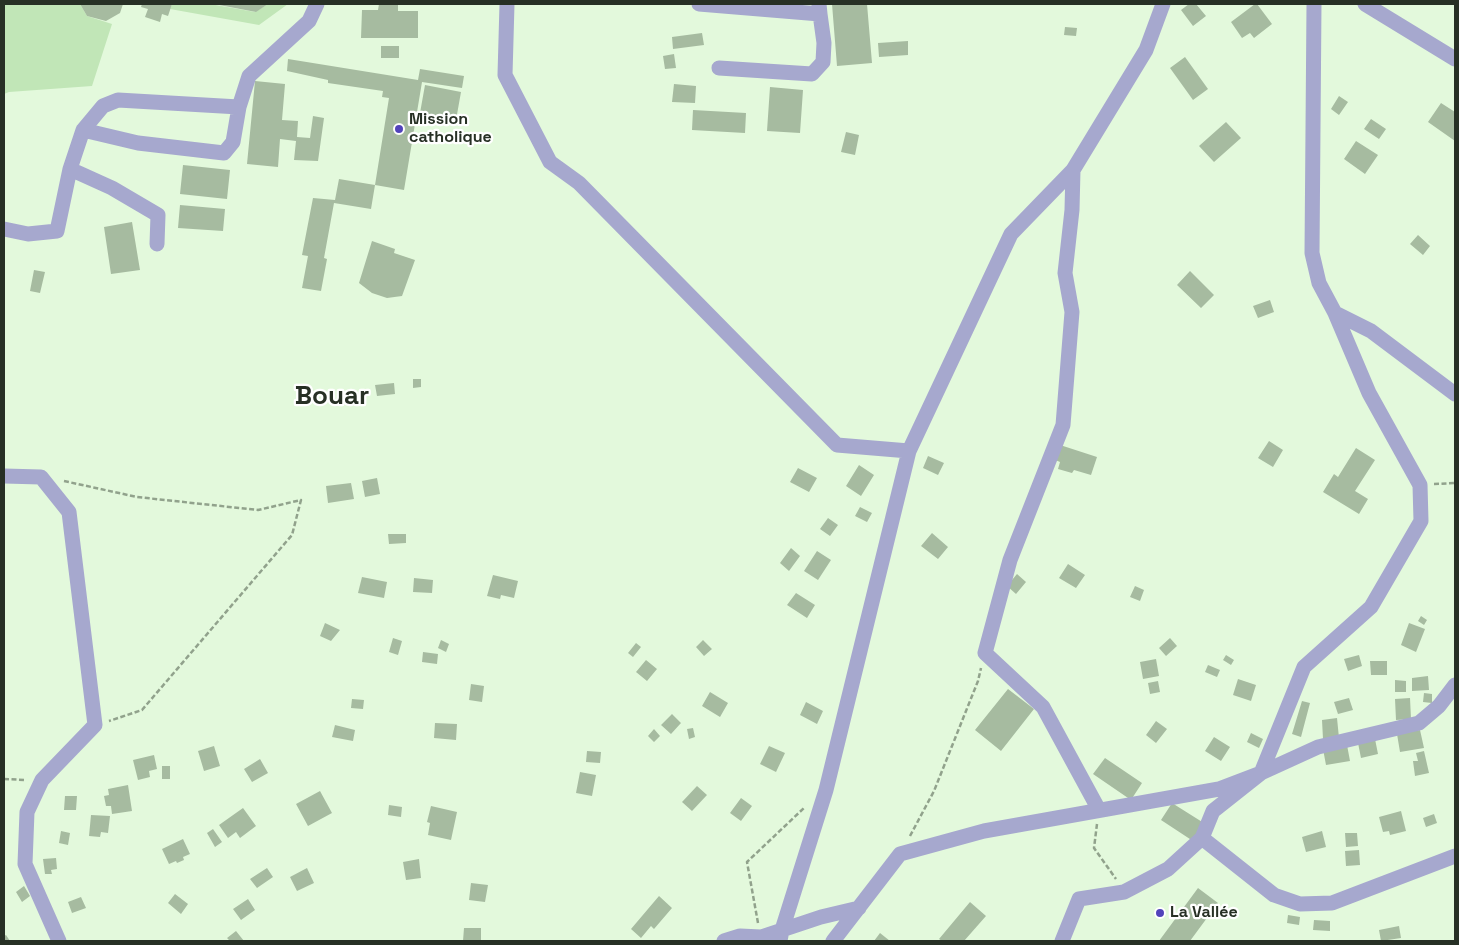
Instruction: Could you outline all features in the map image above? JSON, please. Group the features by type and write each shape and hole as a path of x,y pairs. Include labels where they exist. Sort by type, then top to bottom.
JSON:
{"street":[{"path":"83,130 138,143 224,153 233,142 239,107 249,76 309,21 317,4"},
{"path":"507,4 505,76 550,162 578,183 837,445 909,451"},
{"path":"699,4 820,9 824,43 823,62 812,74 719,68"},
{"path":"781,936 826,790 909,451 1011,234 1073,170 1146,50 1162,4"},
{"path":"1062,941 1080,898 1124,892 1168,869 1202,838 1213,811 1261,773 1304,667 1371,607 1421,521 1420,485 1369,393 1335,313 1319,283 1312,252 1314,4"},
{"path":"1365,4 1455,59"},
{"path":"4,229 28,234 57,231 70,169 83,130 103,106 118,100 239,107"},
{"path":"70,169 112,188 158,215 157,244"},
{"path":"1073,170 1072,210 1065,273 1072,312 1063,425 1010,560 985,653 1043,707 1099,810"},
{"path":"1335,313 1371,331 1455,394"},
{"path":"4,476 41,476 69,512 95,725 42,780 27,812 25,864 59,941"},
{"path":"833,941 900,854 984,831 1219,789 1261,773 1318,747 1419,723 1439,706 1455,685"},
{"path":"1202,838 1274,895 1300,904 1332,903 1455,856"},
{"path":"724,941 740,936 761,938 781,936 821,917 859,908"}],"path":[{"path":"41,476 137,497 258,510 301,500 292,535 142,710 95,725"},
{"path":"1420,485 1455,483"},
{"path":"900,854 934,791 978,681 985,653"},
{"path":"761,938 748,862 807,805"},
{"path":"1099,810 1094,848 1124,892"}],"green space":[{"path":"4,4 80,4 87,16 112,24 92,86 9,92 4,94"},
{"path":"172,4 210,4 255,12 268,4 288,4 259,25 170,9"}],"building":[{"path":"80,4 123,4 120,13 106,21 87,16"},
{"path":"142,4 172,4 168,16 162,14 160,22 145,17 148,9 141,7"},
{"path":"214,4 268,4 256,12"},
{"path":"379,4 398,4 398,11 418,11 418,38 361,38 362,10 378,10"},
{"path":"832,4 867,4 872,63 837,66"},
{"path":"1189,4 1196,4 1206,16 1193,26 1181,10"},
{"path":"1257,4 1272,24 1254,38 1250,33 1242,38 1231,22"},
{"path":"1065,27 1077,28 1076,36 1064,35"},
{"path":"702,33 704,45 673,49 672,37"},
{"path":"908,41 908,55 879,57 878,43"},
{"path":"381,46 399,46 399,58 381,58"},
{"path":"674,54 676,68 665,69 663,56"},
{"path":"1185,57 1208,89 1193,100 1170,68"},
{"path":"288,59 418,80 420,69 464,76 462,88 422,82 404,190 375,185 389,98 382,97 383,91 328,83 328,80 287,71"},
{"path":"255,81 285,84 282,120 298,121 297,137 310,138 313,116 324,118 318,161 294,160 296,141 280,139 278,167 247,164"},
{"path":"674,84 696,86 695,103 672,102"},
{"path":"425,85 461,92 456,120 420,113"},
{"path":"770,87 803,90 800,133 767,131"},
{"path":"1339,96 1348,102 1339,115 1331,109"},
{"path":"1441,103 1455,112 1455,141 1428,122"},
{"path":"693,110 746,113 745,133 692,130"},
{"path":"1371,119 1386,129 1379,139 1364,129"},
{"path":"1226,122 1241,138 1214,162 1199,146"},
{"path":"846,132 859,135 855,155 841,152"},
{"path":"1356,141 1378,155 1365,174 1344,159"},
{"path":"183,165 230,170 227,199 180,194"},
{"path":"339,179 375,185 371,209 334,203 324,258 327,259 321,291 302,288 308,256 302,255 313,198 335,200"},
{"path":"180,205 225,209 223,231 178,228"},
{"path":"132,222 140,270 111,274 104,227"},
{"path":"1418,235 1430,246 1423,255 1410,244"},
{"path":"372,241 395,249 394,253 415,260 402,296 387,298 372,293 359,283"},
{"path":"34,270 45,272 40,293 30,291"},
{"path":"1190,271 1214,295 1201,308 1177,285"},
{"path":"1270,300 1274,312 1258,318 1253,306"},
{"path":"413,379 421,379 421,387 413,388"},
{"path":"394,383 395,394 377,396 375,385"},
{"path":"1269,441 1283,450 1273,467 1258,458"},
{"path":"1057,444 1097,457 1091,475 1074,470 1072,473 1058,469 1060,462 1053,459"},
{"path":"1356,448 1375,460 1355,491 1368,499 1359,514 1323,492 1334,474 1338,477"},
{"path":"928,456 944,463 938,475 923,468"},
{"path":"859,465 874,475 861,496 846,486"},
{"path":"798,468 817,478 809,492 790,482"},
{"path":"377,478 380,494 365,497 362,481"},
{"path":"351,483 354,499 328,503 326,486"},
{"path":"860,507 872,513 867,522 855,516"},
{"path":"828,518 838,525 830,536 820,529"},
{"path":"932,533 948,547 938,559 921,546"},
{"path":"388,534 406,534 406,543 389,544"},
{"path":"791,548 800,556 789,571 780,563"},
{"path":"817,551 831,560 818,580 804,571"},
{"path":"1068,564 1085,575 1076,588 1059,578"},
{"path":"1017,574 1026,582 1016,594 1007,586"},
{"path":"493,575 518,581 514,598 501,595 500,599 487,596"},
{"path":"362,577 387,582 384,598 358,593"},
{"path":"414,578 433,580 432,593 413,592"},
{"path":"1135,586 1144,590 1140,601 1130,597"},
{"path":"796,593 815,605 807,618 787,605"},
{"path":"1421,616 1427,620 1424,625 1418,621"},
{"path":"325,623 340,630 331,641 320,636"},
{"path":"1409,623 1425,629 1416,652 1401,645"},
{"path":"393,638 402,641 398,655 389,652"},
{"path":"1170,638 1177,646 1166,656 1159,648"},
{"path":"441,640 449,644 446,652 438,648"},
{"path":"703,640 712,649 704,656 696,647"},
{"path":"636,643 641,647 633,657 628,653"},
{"path":"423,652 438,654 437,664 422,662"},
{"path":"1226,655 1234,660 1231,665 1223,660"},
{"path":"1359,655 1362,666 1348,671 1344,659"},
{"path":"1156,659 1159,676 1143,679 1140,662"},
{"path":"646,660 657,669 647,681 636,672"},
{"path":"1370,661 1387,661 1387,675 1371,675"},
{"path":"1208,665 1220,670 1217,677 1205,672"},
{"path":"1428,676 1429,690 1412,691 1412,678"},
{"path":"1238,679 1256,685 1251,701 1233,695"},
{"path":"1395,680 1406,681 1406,692 1395,692"},
{"path":"1158,681 1160,692 1150,694 1148,683"},
{"path":"471,684 484,686 482,702 469,700"},
{"path":"1008,689 1034,709 1001,751 975,730"},
{"path":"710,692 728,703 720,717 702,706"},
{"path":"1424,693 1432,694 1432,703 1423,702"},
{"path":"1349,698 1353,710 1338,714 1334,702"},
{"path":"1410,698 1411,719 1396,720 1395,699"},
{"path":"352,699 364,700 363,709 351,708"},
{"path":"1302,701 1310,703 1301,737 1292,734"},
{"path":"806,702 823,711 817,724 800,715"},
{"path":"672,714 681,723 671,734 661,725"},
{"path":"1337,718 1339,738 1323,739 1322,720"},
{"path":"1156,721 1167,729 1156,743 1146,735"},
{"path":"435,723 457,724 456,740 434,738"},
{"path":"335,725 355,730 353,741 332,737"},
{"path":"693,728 695,737 689,739 687,729"},
{"path":"654,729 660,736 654,742 648,736"},
{"path":"1420,730 1424,748 1400,752 1397,734"},
{"path":"1251,733 1263,739 1259,748 1247,742"},
{"path":"1214,737 1230,747 1221,761 1205,751"},
{"path":"1375,739 1378,754 1361,758 1358,743"},
{"path":"1347,745 1350,761 1326,765 1323,749"},
{"path":"214,746 220,766 204,771 198,751"},
{"path":"769,746 785,753 776,772 760,764"},
{"path":"587,751 601,752 600,763 586,762"},
{"path":"1424,751 1429,773 1415,776 1413,761 1418,761 1416,753"},
{"path":"154,755 157,769 149,771 150,777 138,780 133,760"},
{"path":"1105,758 1142,783 1131,800 1093,774"},
{"path":"260,759 268,773 252,782 244,769"},
{"path":"162,766 170,766 170,779 162,779"},
{"path":"580,772 596,775 592,796 576,793"},
{"path":"128,785 132,811 112,814 111,806 106,806 104,796 109,795 108,789"},
{"path":"697,786 707,795 692,811 682,802"},
{"path":"320,791 332,813 308,826 296,804"},
{"path":"65,796 77,796 76,810 64,810"},
{"path":"741,798 752,806 741,821 730,813"},
{"path":"1172,803 1207,825 1196,843 1161,820"},
{"path":"389,805 402,807 401,817 388,815"},
{"path":"431,806 457,812 451,840 428,835 430,823 427,822"},
{"path":"243,808 256,826 240,838 236,832 228,838 219,825"},
{"path":"1401,811 1406,831 1390,835 1389,831 1383,832 1379,817"},
{"path":"1434,814 1437,823 1426,827 1423,818"},
{"path":"91,815 110,816 108,833 101,832 100,837 89,836"},
{"path":"213,829 222,842 215,847 207,833"},
{"path":"61,831 70,833 68,845 59,843"},
{"path":"1322,831 1326,847 1306,852 1302,837"},
{"path":"1345,833 1357,833 1358,846 1346,847"},
{"path":"183,839 190,854 183,857 184,860 169,864 162,849"},
{"path":"1359,850 1360,865 1346,866 1345,851"},
{"path":"56,858 57,869 51,870 52,874 45,874 43,859"},
{"path":"419,859 421,878 406,880 403,862"},
{"path":"267,868 273,877 257,888 250,879"},
{"path":"307,868 314,883 297,891 290,877"},
{"path":"471,883 488,885 485,902 469,900"},
{"path":"24,886 30,896 22,902 16,892"},
{"path":"1198,888 1218,903 1190,941 1159,941"},
{"path":"175,894 188,904 181,914 168,903"},
{"path":"659,896 672,908 654,929 651,926 641,938 631,929"},
{"path":"81,897 86,908 72,913 68,902"},
{"path":"248,899 255,910 241,920 233,909"},
{"path":"970,902 986,916 964,941 942,941 939,939"},
{"path":"1288,915 1300,917 1299,925 1287,923"},
{"path":"1314,920 1330,921 1330,931 1313,930"},
{"path":"1399,926 1401,938 1381,941 1379,930"},
{"path":"464,928 481,928 481,941 463,941"},
{"path":"236,931 244,941 230,941 227,938"},
{"path":"880,933 890,941 874,941"},
{"path":"6,935 10,941 4,941 4,936"}],"place":[{"name":"Mission catholique","path":"399,129"},
{"name":"La Vallée","path":"1160,913"}],"district":[{"name":"Bouar","path":"332,397"}]}
